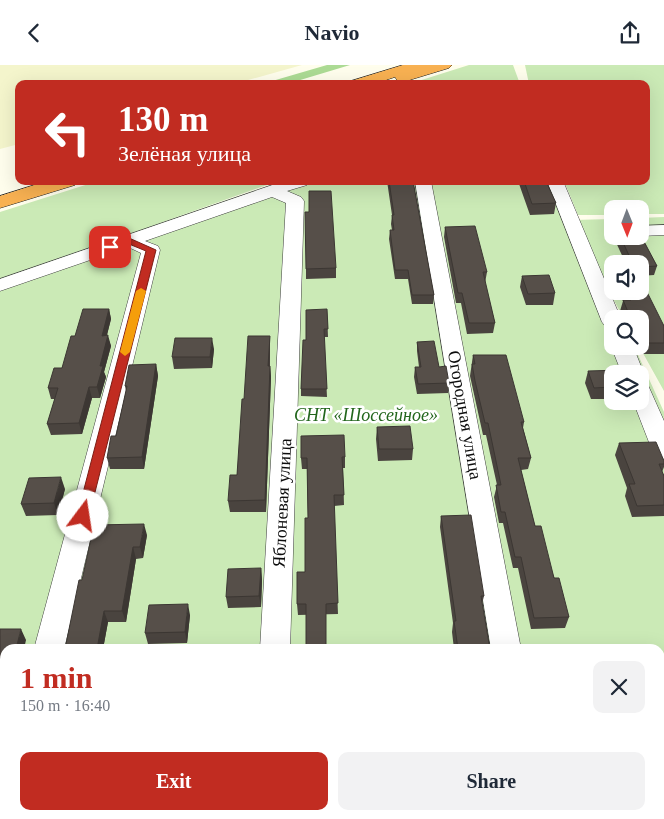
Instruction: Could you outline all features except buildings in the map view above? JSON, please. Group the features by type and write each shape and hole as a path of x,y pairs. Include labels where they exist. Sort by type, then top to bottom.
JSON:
{"highway":[{"path":"370,80 419,65"},
{"path":"395,80 444,65"},
{"path":"0,192 23,185"},
{"path":"0,202 55,185"}],"street":[{"path":"0,285 290,185"},
{"name":"Огородная улица","path":"424,185 505,644"},
{"path":"557,185 607,310"},
{"name":"Яблоневая улица","path":"273,191 295,201 275,644"},
{"path":"649,231 664,230"},
{"path":"50,644 151,250 129,241"},
{"path":"648,410 664,450"}],"green space":[{"path":"0,65 302,65 248,80 15,80 15,145 0,149"},
{"path":"327,65 350,65 300,80 276,80"},
{"path":"469,65 513,65 519,80 422,80"},
{"path":"525,65 664,65 664,214 649,214 649,200 604,200 604,215 578,215 566,185 650,185 650,80 528,80"},
{"name":"СНТ «Шоссейное»","path":"85,185 267,185 146,228 270,185 558,185 573,220 604,219 604,245 649,245 649,218 664,217 664,391 644,355 649,355 649,310 619,310 614,300 649,300 649,255 604,255 604,282 586,249 609,310 604,310 604,355 638,355 643,365 604,365 604,410 649,410 649,379 664,412 664,644 0,644 0,212"}],"slow traffic":[{"path":"125,352 141,291"}],"route":[{"path":"83,516 151,250 129,241 110,247"}]}
